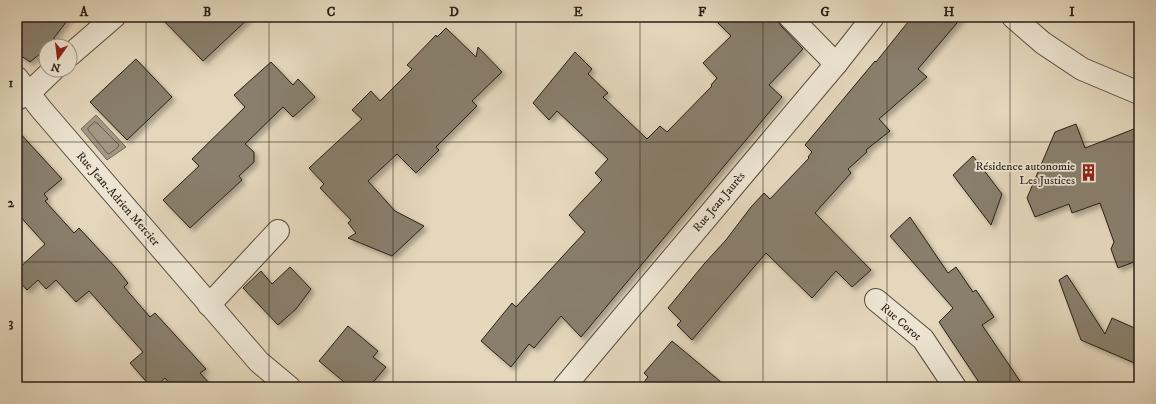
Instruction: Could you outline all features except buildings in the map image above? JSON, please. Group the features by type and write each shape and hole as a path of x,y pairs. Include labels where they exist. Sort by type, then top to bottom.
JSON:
{"street":[{"path":"78,48 114,17"},
{"path":"790,17 836,64"},
{"name":"Rue Jean Jaurès","path":"564,387 836,64 873,17"},
{"path":"1013,17 1043,43 1082,69 1139,93"},
{"path":"21,90 41,78"},
{"name":"Rue Jean-Adrien Mercier","path":"21,90 41,109 208,305 259,362 289,387"},
{"path":"208,305 278,231"},
{"name":"Rue Corot","path":"876,300 923,339 952,386"}],"water":[{"path":"96,115 126,147 107,160 81,129"}],"place":[{"name":"Résidence autonomie Les Justices","path":"1088,173"}]}
